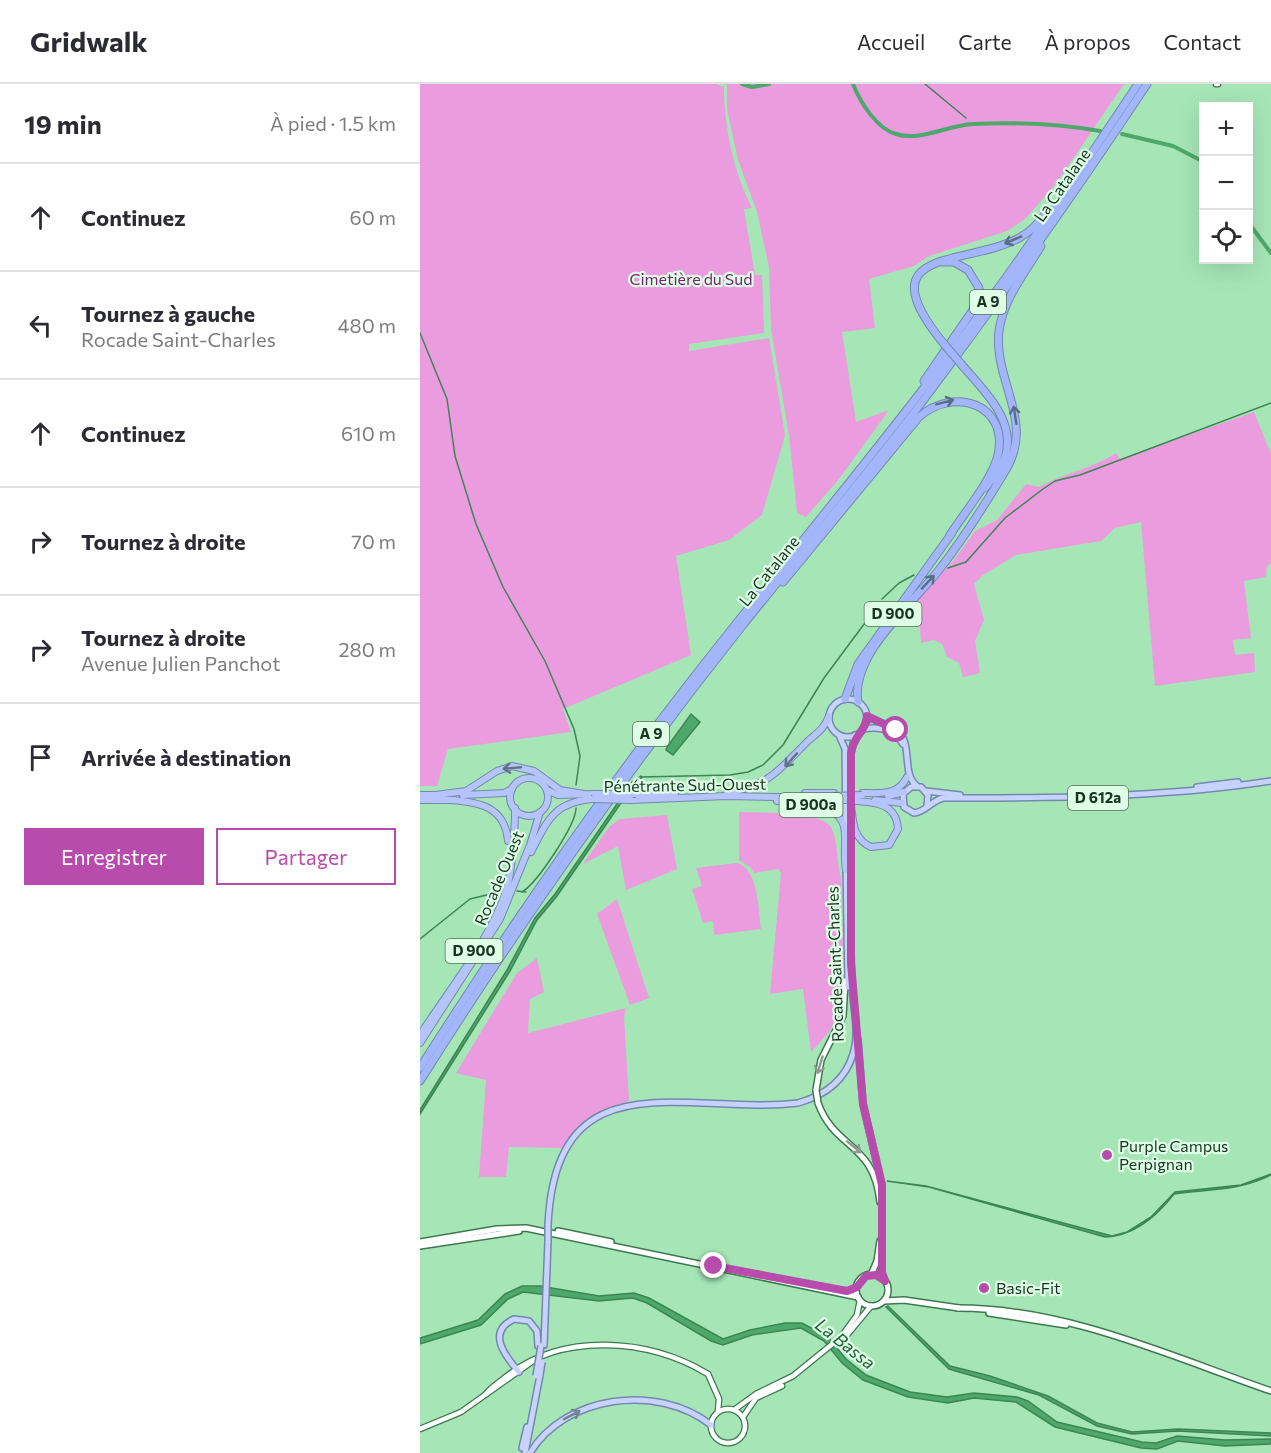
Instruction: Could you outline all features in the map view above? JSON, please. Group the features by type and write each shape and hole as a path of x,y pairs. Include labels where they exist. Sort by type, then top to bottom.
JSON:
{"highway":[{"name":"La Catalane","path":"420,1068 550,873 635,756 692,679 904,415 1070,186 1138,84"},
{"name":"La Catalane","path":"420,1081 569,857 691,692 898,433 1055,220 1147,84"},
{"path":"960,542 1005,456 1005,426 999,411 921,314 915,298 917,281 931,265 940,260 1018,239 1034,227 1059,195 1070,186"},
{"path":"960,542 1006,469 1015,449 1017,422 1000,357 999,332 1011,295 1051,233 1055,220"},
{"path":"904,415 908,403 977,304 979,288 968,270 954,262 931,265"},
{"path":"765,597 781,585 919,417 939,403 957,399 987,412 997,429 999,444 994,466 951,535"},
{"path":"951,535 995,475"},
{"name":"D 900","path":"845,699 863,657 951,535"},
{"name":"D 900","path":"858,702 857,689 864,664 902,610 938,572 960,542"},
{"path":"726,795 752,788 780,772 822,730 829,716"},
{"name":"Pénétrante Sud-Ouest","path":"436,795 466,791 497,771 512,766 534,771 560,789 593,797"},
{"path":"864,797 896,790 903,785 907,777"},
{"path":"512,789 520,780 532,778 539,780 547,790 546,805"},
{"name":"Pénétrante Sud-Ouest","path":"420,795 496,794 512,789"},
{"name":"Rocade Ouest","path":"420,1035 495,916 507,889 514,808 511,801 512,789"},
{"name":"Pénétrante Sud-Ouest","path":"547,790 558,795 584,794"},
{"path":"834,796 891,796 906,790"},
{"name":"Pénétrante Sud-Ouest","path":"546,805 561,798 593,797 771,794 834,796"},
{"name":"Pénétrante Sud-Ouest","path":"726,795 823,798 834,796"},
{"name":"D 900a","path":"726,795 819,806 834,813 844,827 846,870"},
{"path":"451,800 489,797 511,801"},
{"path":"515,883 554,813 572,801 593,797"},
{"path":"851,805 854,826 859,839 871,847 889,845 898,829 895,814 885,805 864,797"},
{"path":"864,797 902,803"},
{"path":"420,800 479,802 496,811 506,826 510,859"},
{"name":"Rocade Ouest","path":"420,1043 490,936 515,883 540,812 546,805"},
{"name":"Rocade Ouest","path":"514,808 526,815 540,812"}],"main road":[{"path":"845,699 858,702 867,716 902,735 906,745 911,781 926,792 929,799 927,806 921,812 914,813 907,810 902,803 907,777 903,744 897,736 882,728 863,729 855,735 839,735 831,727 829,716 834,705 845,699"},
{"path":"863,729 867,716"},
{"name":"Rocade Saint-Charles","path":"731,1103 792,1101 807,1098 828,1086 842,1071 850,1053 852,1040 846,929 846,765 845,749 839,735"},
{"name":"Rocade Saint-Charles","path":"523,1453 538,1375 546,1300 550,1192 557,1166 573,1140 596,1119 612,1110 643,1102 798,1103 821,1095 837,1082 849,1065 855,1045 851,963 851,753 855,735"},
{"name":"D 612a","path":"926,792 938,794 1107,794 1177,790 1271,779"},
{"name":"D 612a","path":"927,806 943,798 1107,798 1209,790 1271,779"},
{"path":"906,790 918,786"},
{"path":"420,1244 540,1230 830,1289 847,1291 857,1287 862,1278 871,1275 874,1270 880,1246 880,1201 876,1176 866,1159 829,1125 818,1102 816,1090 818,1068 841,1023 845,1006 846,929"},
{"path":"851,963 863,1104 882,1185 882,1273 888,1290 884,1301"},
{"path":"871,1275 885,1281"},
{"path":"857,1287 859,1298"},
{"path":"830,1289 859,1298 872,1306 884,1301 904,1300 1087,1329 1271,1391"},
{"path":"888,1290 904,1300"},
{"path":"517,1370 500,1345 499,1336 504,1326 514,1319 529,1321 537,1331 541,1346"},
{"path":"530,1453 543,1434 554,1425 570,1414 601,1403 632,1401 665,1404 694,1414 711,1425"}],"street":[{"path":"836,1342 854,1320 859,1298"},
{"path":"719,1399 718,1411 711,1425 715,1438 723,1443 733,1443 741,1438 745,1431 743,1417 756,1398 799,1375 872,1306"},
{"path":"420,1430 450,1417 535,1359 562,1349 584,1346 644,1348 667,1355 708,1374 719,1399 743,1417"},
{"path":"718,1411 731,1409 756,1394 782,1383 828,1350"}],"green space":[{"name":"Cimetière du Sud","path":"420,84 716,84 724,87 731,149 740,180 752,208 744,209 755,275 762,275 764,333 689,344 689,351 769,338 785,435 762,515 729,540 676,556 691,655 563,709 571,732 448,749 437,786 420,786"},
{"path":"724,84 1124,84 1055,185 1025,219 1007,231 929,256 914,266 869,279 875,328 842,332 856,422 889,410 839,479 806,517 797,513 789,435 771,329 769,267 757,212 738,160 727,109 727,85"},
{"path":"1254,412 1271,454 1271,563 1267,566 1266,577 1244,581 1251,638 1233,640 1235,655 1254,653 1255,672 1155,686 1141,522 1115,528 1101,541 1016,555 983,575 974,584 984,620 975,641 980,673 963,677 959,663 947,657 942,644 934,640 921,643 918,599 954,560 975,531 997,520 1026,484 1039,487 1116,453 1120,459"},
{"path":"739,812 802,815 825,822 834,833 841,878 843,966 841,1000 834,1025 811,1052 803,989 770,994 781,873 778,869 754,873 750,867 739,860"},
{"path":"667,815 677,869 626,890 618,846 583,864 609,827 620,819"},
{"path":"737,863 750,873 758,901 761,929 714,935 713,921 703,923 692,889 702,886 696,868"},
{"path":"617,899 649,998 630,1005 597,914"},
{"path":"537,958 544,992 530,999 528,1033 626,1008 624,1017 629,1101 600,1113 564,1148 509,1147 506,1177 479,1177 486,1080 456,1073 517,973"}],"shaded area":[{"path":"691,714 700,722 673,755 666,750 667,747"},
{"path":"641,776 642,778 634,784 557,896 537,920 510,971 420,1114 420,1110 507,970 535,918 555,894 632,782"},
{"path":"1271,1174 1236,1187 1174,1194 1160,1210 1152,1217 1135,1229 1126,1233 1116,1236 1105,1237 929,1187 887,1181 926,1186 1112,1236 1127,1232 1151,1217 1175,1192 1241,1185"},
{"path":"522,1286 540,1286 599,1296 634,1293 649,1298 723,1339 750,1330 785,1323 802,1323 828,1337 846,1359 866,1375 910,1392 947,1397 974,1393 1017,1397 1028,1401 1057,1422 1142,1442 1156,1443 1177,1436 1225,1440 1271,1439 1271,1444 1225,1446 1178,1441 1157,1449 1141,1448 1055,1427 1016,1402 974,1398 948,1403 908,1397 863,1380 842,1363 824,1341 801,1328 752,1335 723,1345 711,1341 647,1303 633,1298 599,1301 523,1292 508,1299 481,1325 420,1344 420,1338 478,1320 505,1294"},
{"path":"888,1306 950,1366 990,1376 1048,1396 1097,1423 1132,1432 1178,1429 1271,1433 1271,1436 1178,1431 1132,1434 1097,1426 1039,1395 949,1369 886,1307"}],"waterway":[{"path":"742,84 752,87 769,84"},
{"path":"853,84 860,99 876,121 889,131 905,136 924,135 963,125 989,123 1053,125 1100,131"},
{"path":"925,84 966,118"},
{"path":"1122,134 1173,146 1199,159"},
{"path":"1253,229 1271,253"},
{"path":"420,333 447,399 455,456 476,524 503,587 545,661 574,729 580,756 576,785"},
{"path":"948,568 966,562 1005,518 1055,481 1080,475 1271,403"},
{"path":"882,599 899,583 914,575"},
{"path":"641,777 730,775 748,772 763,765 783,745 824,678 879,604"},
{"path":"522,892 529,887 555,853 570,827 576,808"},
{"path":"517,891 526,892"},
{"path":"420,939 470,899 499,892"}],"place":[{"name":"Purple Campus Perpignan","path":"1107,1155"},
{"name":"Basic-Fit","path":"984,1288"}],"route":[{"path":"714,1266 847,1291 857,1287 858,1282 866,1276 876,1275 885,1281 882,1273 884,1216 882,1185 863,1104 851,963 851,753 855,735 863,729 867,716 896,730"}],"water label":[{"name":"La Bassa","path":"845,1344"}]}
